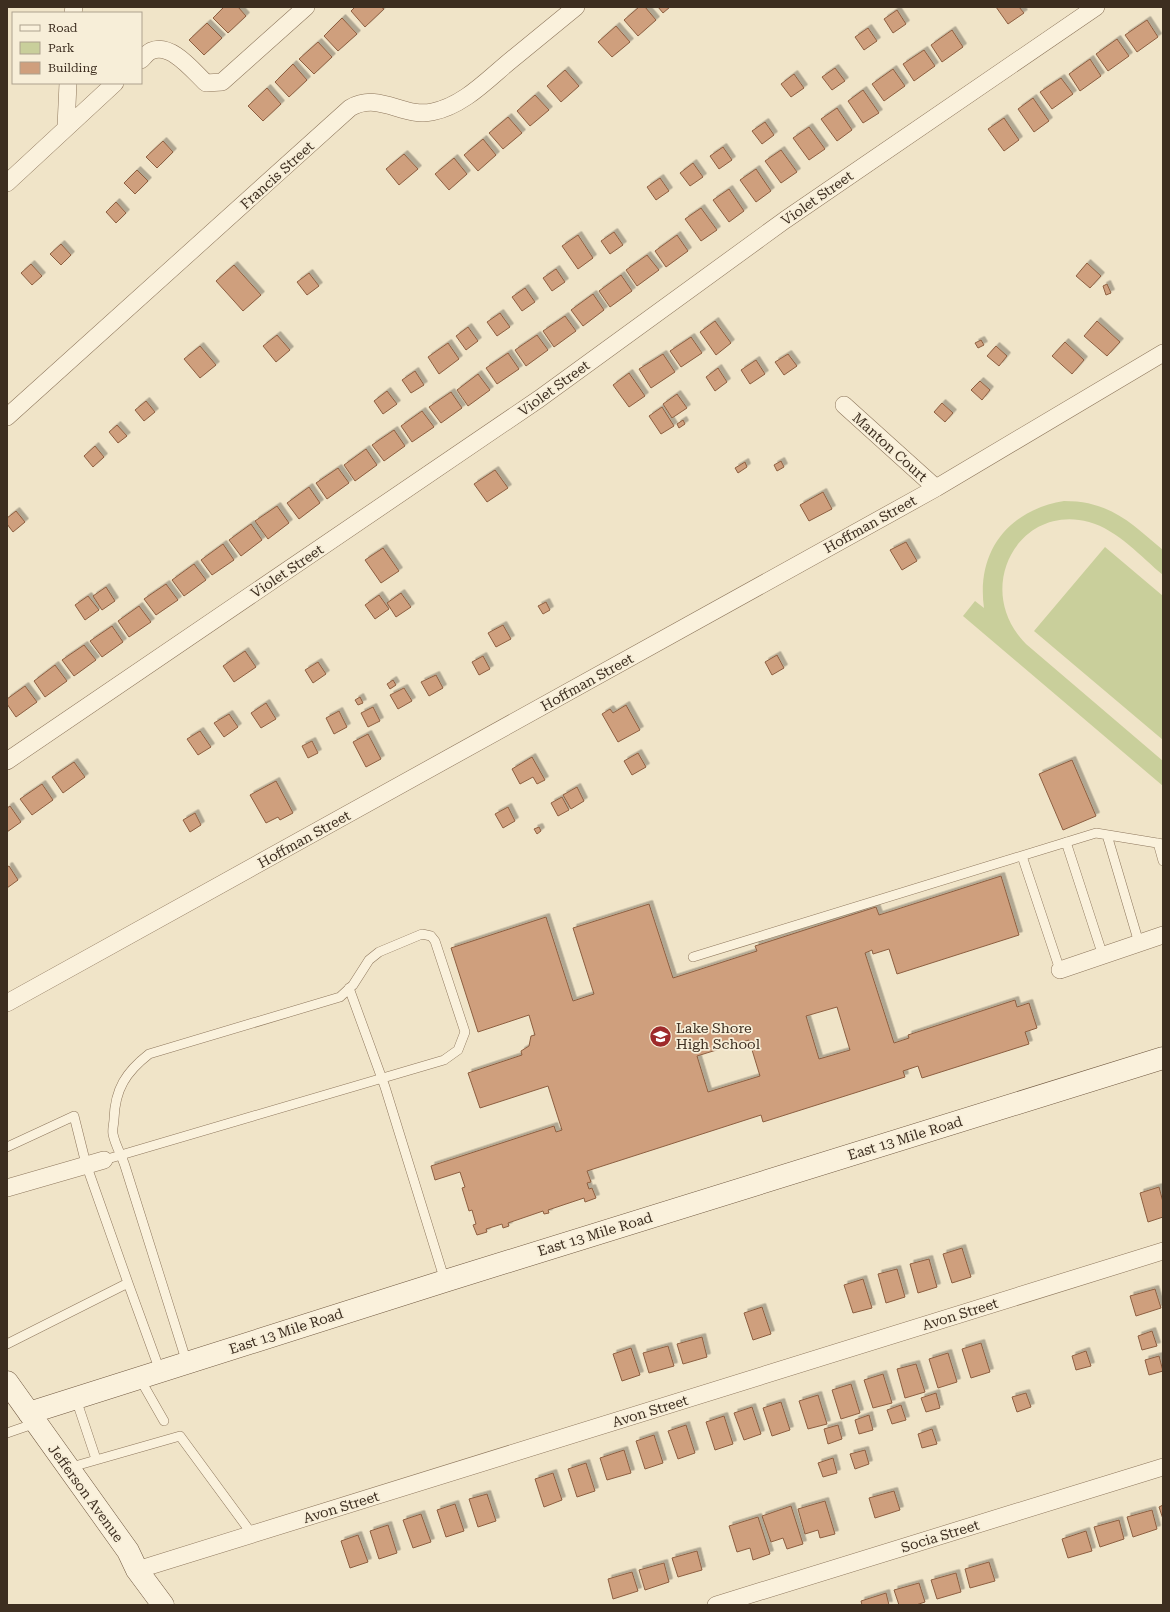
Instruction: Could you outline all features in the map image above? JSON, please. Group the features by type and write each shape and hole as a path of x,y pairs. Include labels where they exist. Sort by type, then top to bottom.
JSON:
{"main road":[{"name":"East 13 Mile Road","path":"33,1418 76,1399 187,1363 445,1281 1163,1058"},
{"name":"Jefferson Avenue","path":"7,1382 128,1551 137,1570 163,1605"}],"street":[{"path":"142,59 150,52 158,49 167,51 178,57 206,83 222,82 306,7"},
{"name":"Francis Street","path":"7,417 350,108 365,101 419,113 444,109 460,101 488,80 576,7"},
{"name":"Violet Street","path":"7,761 540,399 785,220 1096,7"},
{"path":"66,127 68,84"},
{"path":"7,183 114,84"},
{"name":"Hoffman Street","path":"7,1003 936,488 1163,353"},
{"name":"Manton Court","path":"844,405 936,488"},
{"path":"1060,970 1163,935"},
{"path":"7,1188 104,1160"},
{"name":"Avon Street","path":"137,1570 1163,1251"},
{"name":"Socia Street","path":"716,1605 1163,1467"}],"lane":[{"path":"693,957 1096,833 1160,844 1163,861"},
{"path":"1107,835 1139,943"},
{"path":"1066,842 1103,956"},
{"path":"1022,856 1060,970"},
{"path":"104,1160 121,1155 382,1079 444,1060 458,1050 464,1032 435,941 431,936 422,934 379,952 369,960 349,988 340,997 149,1054 136,1064 120,1085 114,1107 113,1134 121,1155 187,1363"},
{"path":"349,988 382,1079 445,1281"},
{"path":"7,1147 74,1116 86,1164 160,1372"},
{"path":"7,1344 128,1283"},
{"path":"140,1379 164,1421"},
{"path":"76,1399 96,1459"},
{"path":"7,1433 33,1418"},
{"path":"68,1468 180,1436 252,1534"}],"green space":[{"path":"1064,501 1080,502 1107,509 1130,523 1163,550 1163,575 1129,545 1110,531 1100,526 1089,522 1064,520 1042,525 1024,538 1011,556 1003,577 1003,599 1010,622 1026,644 1163,761 1163,786 963,616 975,601 984,608 983,587 985,568 991,551 1000,536 1012,524 1027,514 1044,506"},
{"path":"1105,547 1163,596 1163,740 1034,631"}],"building":[{"path":"224,7 238,7 246,16 228,33 213,18"},
{"path":"355,7 381,7 384,9 365,27 351,11"},
{"path":"639,7 645,7 656,20 638,36 624,20"},
{"path":"658,7 670,7 663,13"},
{"path":"996,7 1019,7 1024,13 1008,24"},
{"path":"897,10 906,24 893,33 884,19"},
{"path":"342,18 357,34 338,51 324,36"},
{"path":"1147,20 1158,37 1137,52 1125,35"},
{"path":"207,23 222,38 204,55 189,40"},
{"path":"616,26 630,42 612,57 598,42"},
{"path":"868,28 877,41 864,50 855,37"},
{"path":"952,30 963,47 942,62 931,45"},
{"path":"1117,39 1129,56 1108,71 1096,54"},
{"path":"318,42 332,57 314,74 299,59"},
{"path":"924,50 935,66 914,81 903,64"},
{"path":"1090,59 1101,76 1080,91 1069,74"},
{"path":"293,64 307,80 289,97 275,82"},
{"path":"835,68 845,81 832,90 822,77"},
{"path":"893,69 905,86 884,101 872,84"},
{"path":"565,70 579,86 561,102 547,86"},
{"path":"794,74 804,88 791,97 781,84"},
{"path":"1061,78 1073,94 1052,109 1040,92"},
{"path":"267,88 281,104 263,121 248,106"},
{"path":"863,90 879,113 863,123 848,101"},
{"path":"535,95 549,110 530,126 517,111"},
{"path":"1033,98 1049,121 1034,132 1018,109"},
{"path":"837,108 852,130 837,141 821,119"},
{"path":"508,117 522,133 503,149 489,133"},
{"path":"1004,118 1019,140 1004,151 988,129"},
{"path":"765,122 774,135 762,144 752,131"},
{"path":"809,127 825,149 809,160 793,138"},
{"path":"483,139 496,155 478,171 464,155"},
{"path":"163,141 173,152 157,168 146,157"},
{"path":"723,147 732,160 719,169 710,156"},
{"path":"781,150 797,172 781,183 765,161"},
{"path":"404,154 418,169 399,185 386,169"},
{"path":"454,158 467,174 449,190 435,174"},
{"path":"693,163 703,177 690,186 680,173"},
{"path":"756,169 771,191 756,202 740,180"},
{"path":"137,170 148,181 135,194 124,183"},
{"path":"660,178 669,191 656,200 647,187"},
{"path":"729,189 744,211 729,222 713,200"},
{"path":"116,202 126,213 116,223 106,212"},
{"path":"701,208 717,230 701,241 685,219"},
{"path":"614,232 623,245 610,254 601,241"},
{"path":"578,235 593,258 578,269 562,246"},
{"path":"677,235 688,251 666,267 655,251"},
{"path":"61,244 71,255 61,265 50,254"},
{"path":"647,255 659,270 637,286 626,270"},
{"path":"1087,263 1101,276 1090,288 1076,276"},
{"path":"31,264 42,276 32,285 21,273"},
{"path":"234,265 261,295 243,311 216,281"},
{"path":"556,269 565,282 552,291 543,278"},
{"path":"309,273 319,286 307,295 297,282"},
{"path":"621,275 632,291 610,307 599,291"},
{"path":"1107,284 1111,293 1106,295 1103,286"},
{"path":"525,288 535,302 522,311 512,297"},
{"path":"593,294 604,310 583,326 571,310"},
{"path":"500,313 510,327 497,336 487,322"},
{"path":"565,316 576,331 554,347 543,331"},
{"path":"715,321 731,343 716,355 700,332"},
{"path":"1097,321 1120,342 1107,356 1084,336"},
{"path":"468,327 478,341 466,350 456,336"},
{"path":"277,335 290,350 276,362 263,346"},
{"path":"537,335 548,350 526,366 515,350"},
{"path":"691,337 702,353 681,367 670,351"},
{"path":"981,340 984,345 978,348 975,343"},
{"path":"1065,342 1084,360 1072,374 1052,356"},
{"path":"448,343 459,359 439,374 428,357"},
{"path":"200,346 216,365 200,378 184,359"},
{"path":"996,346 1007,356 999,366 987,356"},
{"path":"508,353 519,369 497,384 486,368"},
{"path":"663,354 675,372 651,388 639,369"},
{"path":"788,354 797,366 784,375 775,362"},
{"path":"756,360 765,374 750,384 741,370"},
{"path":"718,368 727,382 715,391 706,377"},
{"path":"415,371 424,385 411,393 402,380"},
{"path":"629,373 645,396 629,407 613,385"},
{"path":"478,374 490,390 468,406 457,390"},
{"path":"980,381 990,390 982,400 971,390"},
{"path":"387,391 397,404 383,414 374,401"},
{"path":"451,392 462,408 441,423 429,407"},
{"path":"677,394 687,408 672,418 663,404"},
{"path":"146,401 155,412 144,421 135,410"},
{"path":"942,403 953,413 945,422 934,412"},
{"path":"662,407 674,426 661,434 649,416"},
{"path":"422,411 434,427 412,442 401,426"},
{"path":"683,420 685,424 679,428 677,424"},
{"path":"117,425 127,436 118,443 109,432"},
{"path":"394,430 405,446 384,461 372,445"},
{"path":"95,446 104,457 93,467 84,456"},
{"path":"366,449 377,465 355,481 344,465"},
{"path":"781,461 784,467 777,471 774,465"},
{"path":"745,462 747,467 738,473 735,468"},
{"path":"338,468 349,483 327,499 316,483"},
{"path":"495,470 508,488 487,502 474,484"},
{"path":"309,487 320,503 299,519 287,503"},
{"path":"823,492 832,509 809,521 800,505"},
{"path":"277,506 289,523 268,539 255,521"},
{"path":"16,511 25,522 13,532 7,524 7,518"},
{"path":"251,524 262,540 241,556 229,540"},
{"path":"906,542 917,561 902,570 890,550"},
{"path":"223,544 234,560 212,575 201,560"},
{"path":"383,548 399,571 381,583 365,560"},
{"path":"194,564 206,580 184,596 172,580"},
{"path":"166,584 178,600 156,615 144,599"},
{"path":"106,587 115,601 102,610 93,596"},
{"path":"401,593 411,607 396,617 387,603"},
{"path":"379,595 389,609 375,619 365,605"},
{"path":"88,596 99,610 85,620 75,605"},
{"path":"546,602 550,610 543,614 538,606"},
{"path":"139,606 151,622 129,637 118,621"},
{"path":"503,625 511,639 496,647 488,633"},
{"path":"112,626 123,642 102,657 90,641"},
{"path":"84,645 96,660 74,676 62,660"},
{"path":"245,651 256,667 234,682 223,666"},
{"path":"777,655 784,668 772,675 765,662"},
{"path":"483,656 490,669 479,675 472,662"},
{"path":"318,662 326,674 313,683 305,670"},
{"path":"55,665 67,681 45,697 34,681"},
{"path":"436,675 443,688 429,696 421,682"},
{"path":"393,680 396,685 390,689 387,684"},
{"path":"25,686 37,702 16,717 7,704 7,699"},
{"path":"404,688 412,701 398,709 390,695"},
{"path":"360,697 363,703 358,705 355,700"},
{"path":"266,703 276,719 261,728 251,713"},
{"path":"626,705 640,730 618,742 602,714 610,709 613,713"},
{"path":"373,707 380,721 368,727 361,713"},
{"path":"339,711 347,727 334,734 326,718"},
{"path":"229,714 238,727 224,737 214,723"},
{"path":"200,731 211,747 198,755 187,739"},
{"path":"368,734 381,759 366,767 353,742"},
{"path":"312,741 318,753 308,758 302,746"},
{"path":"638,753 646,767 632,775 624,761"},
{"path":"532,757 545,780 537,784 533,777 520,784 512,769"},
{"path":"1072,760 1096,816 1063,830 1039,774"},
{"path":"74,762 85,777 63,793 52,777"},
{"path":"276,781 293,813 280,820 278,817 266,823 250,795"},
{"path":"42,784 53,800 32,815 20,799"},
{"path":"577,787 584,801 571,809 563,795"},
{"path":"562,797 569,810 558,816 551,803"},
{"path":"10,806 21,822 7,832 7,808"},
{"path":"508,807 515,821 503,828 495,814"},
{"path":"195,813 201,825 190,832 183,820"},
{"path":"539,827 541,831 537,834 534,829"},
{"path":"9,866 18,880 7,888 7,867"},
{"path":"1001,876 1019,935 897,974 889,949 873,954 872,950 865,953 894,1043 909,1038 908,1035 1015,1000 1017,1007 1029,1003 1037,1028 1025,1032 1029,1044 922,1078 918,1066 903,1071 905,1077 763,1122 761,1115 587,1171 591,1182 587,1183 589,1189 592,1188 596,1198 585,1202 584,1198 548,1210 549,1213 544,1214 543,1211 508,1223 509,1226 503,1228 502,1224 486,1229 487,1232 477,1235 473,1225 476,1224 472,1210 469,1211 462,1188 465,1187 460,1172 435,1180 431,1166 554,1126 556,1132 562,1130 548,1086 480,1108 468,1073 522,1055 521,1051 529,1046 531,1036 535,1035 529,1015 478,1032 451,948 546,917 573,1001 594,994 573,928 649,904 673,978 757,951 755,946 876,907 879,915","holes":["837,1007 850,1050 819,1059 806,1016","749,1040 760,1076 708,1092 697,1056"]},
{"path":"1159,1187 1163,1202 1163,1217 1148,1222 1140,1193"},
{"path":"962,1248 971,1277 952,1283 943,1254"},
{"path":"929,1259 937,1287 918,1293 910,1264"},
{"path":"897,1269 905,1297 886,1303 878,1274"},
{"path":"863,1279 872,1308 853,1313 844,1285"},
{"path":"1155,1289 1161,1308 1136,1316 1130,1296"},
{"path":"762,1307 771,1334 753,1340 744,1313"},
{"path":"1152,1331 1157,1346 1142,1350 1138,1336"},
{"path":"702,1337 707,1357 683,1364 677,1344"},
{"path":"981,1343 990,1372 971,1378 962,1349"},
{"path":"668,1346 674,1366 649,1373 643,1353"},
{"path":"631,1348 640,1375 622,1381 613,1354"},
{"path":"1086,1351 1091,1366 1076,1370 1072,1356"},
{"path":"948,1353 957,1382 938,1388 929,1359"},
{"path":"1159,1356 1163,1371 1149,1375 1145,1360"},
{"path":"916,1364 925,1392 905,1398 897,1369"},
{"path":"883,1374 892,1403 873,1408 864,1380"},
{"path":"851,1384 860,1413 841,1419 832,1390"},
{"path":"936,1393 940,1408 926,1412 921,1398"},
{"path":"1026,1393 1031,1407 1017,1412 1012,1397"},
{"path":"818,1395 827,1424 808,1429 799,1401"},
{"path":"781,1402 790,1430 772,1436 763,1408"},
{"path":"901,1405 906,1420 892,1424 887,1410"},
{"path":"752,1407 761,1434 744,1440 734,1413"},
{"path":"869,1415 873,1430 859,1434 855,1420"},
{"path":"724,1416 733,1444 715,1450 706,1422"},
{"path":"686,1425 695,1453 678,1459 668,1431"},
{"path":"838,1425 842,1439 828,1444 824,1429"},
{"path":"932,1429 937,1444 922,1448 918,1434"},
{"path":"654,1435 663,1463 645,1469 636,1441"},
{"path":"624,1450 631,1473 607,1480 600,1458"},
{"path":"865,1450 869,1464 855,1469 850,1454"},
{"path":"833,1458 837,1473 823,1477 818,1463"},
{"path":"586,1463 595,1491 577,1497 568,1469"},
{"path":"553,1473 562,1500 544,1507 535,1479"},
{"path":"894,1491 900,1510 875,1518 869,1498"},
{"path":"487,1494 496,1521 478,1527 469,1499"},
{"path":"825,1501 835,1534 820,1538 818,1530 805,1534 798,1509"},
{"path":"455,1504 464,1531 446,1537 437,1510"},
{"path":"1163,1505 1163,1519 1159,1507"},
{"path":"791,1506 803,1544 787,1549 783,1538 771,1542 762,1516"},
{"path":"1152,1510 1157,1529 1133,1537 1127,1517"},
{"path":"421,1514 431,1542 413,1548 403,1520"},
{"path":"758,1517 770,1554 753,1560 750,1548 737,1552 729,1526"},
{"path":"1119,1520 1124,1539 1100,1547 1094,1527"},
{"path":"388,1525 397,1553 379,1559 370,1531"},
{"path":"1086,1531 1092,1551 1068,1558 1062,1539"},
{"path":"358,1535 368,1562 350,1568 341,1541"},
{"path":"697,1551 702,1570 678,1577 672,1558"},
{"path":"989,1562 995,1581 970,1588 965,1569"},
{"path":"664,1563 669,1582 645,1590 639,1570"},
{"path":"632,1572 638,1591 613,1599 608,1579"},
{"path":"956,1573 961,1592 937,1599 931,1580"},
{"path":"919,1583 925,1602 916,1605 899,1605 894,1590"},
{"path":"886,1593 889,1605 862,1605 861,1601"}],"place":[{"name":"Lake Shore High School","path":"661,1036"}]}
